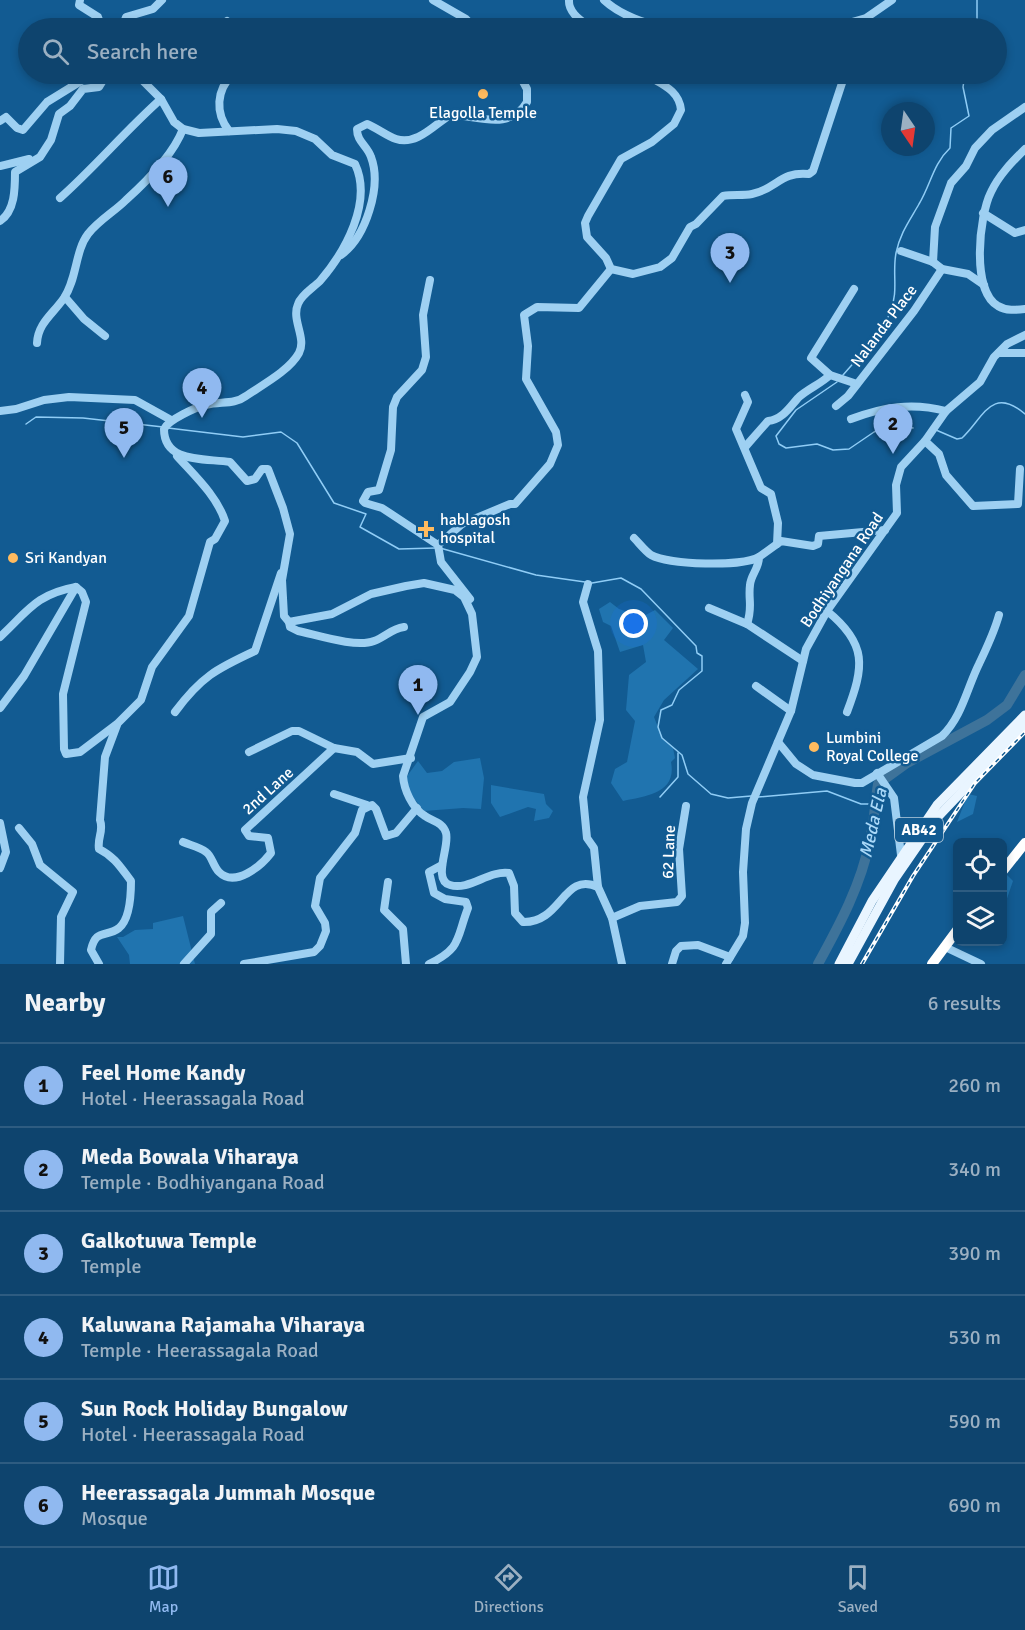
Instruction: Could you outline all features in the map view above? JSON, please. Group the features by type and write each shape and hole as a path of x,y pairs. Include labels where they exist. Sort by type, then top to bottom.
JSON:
{"highway":[{"path":"1007,866 1025,843"},
{"path":"932,964 953,935"}],"main road":[{"name":"AB42","path":"839,964 872,901 901,855 938,805 1025,714"},
{"name":"AB42","path":"849,964 894,880 936,819 1025,725"}],"street":[{"path":"80,0 79,5 98,18"},
{"path":"126,18 153,9 162,0"},
{"path":"434,0 464,18"},
{"path":"569,0 569,5 579,18"},
{"path":"604,0 611,6 637,18"},
{"path":"866,18 892,0"},
{"path":"0,122 6,117 10,118 17,128 23,130 47,102 76,84"},
{"path":"0,221 6,217 15,196 15,172 40,157 51,140 59,114 70,106 83,89 99,87 101,84"},
{"path":"146,84 161,99 174,122 183,129 199,133 296,131 315,139 332,155 355,164 361,178 361,200 353,227 337,257 320,280 298,301 295,313 301,346 292,362 243,398 205,405 167,424"},
{"path":"226,84 220,94 219,108 229,131"},
{"path":"337,257 352,245 373,201 375,188 371,156 357,137 357,129 367,124 382,129 396,139 409,140 428,133 450,115 500,121 514,116 527,102 527,89 524,84"},
{"path":"662,84 677,96 681,110 674,124 660,136 621,159 585,223 587,237 606,258 611,268 633,274 660,267 672,258 690,227 696,224 723,196 750,195 793,172 809,174 817,163 841,84"},
{"path":"60,198 99,164 137,120 161,99"},
{"path":"933,262 935,227 951,183 966,166 975,148 992,130 1014,117 1025,107"},
{"path":"37,343 39,328 65,297 86,236 106,216 126,201 172,150 183,129"},
{"path":"1025,149 998,179 983,213 979,244 984,285 989,297 998,306 1012,310 1025,309"},
{"path":"0,166 40,157"},
{"path":"983,213 1015,233 1025,230"},
{"path":"901,251 933,262 942,269 968,274 984,285"},
{"path":"438,545 462,524 515,504 550,464 558,445 556,432 526,379 528,346 524,315 537,308 579,308 611,268"},
{"name":"Nalanda Place","path":"854,290 811,358 830,375 857,384 914,311 942,269"},
{"path":"430,280 423,315 426,357 422,370 397,397 393,407 391,450 379,490 368,492 363,501 382,508 438,545 441,562 471,599 476,617 479,652 470,672 450,702 423,717 411,758 404,771 404,785 417,808 443,826 446,833 442,865 445,881 449,885 458,886 493,873 509,873 514,886 514,914 523,922 531,923 548,916 569,890 590,883 598,887"},
{"path":"65,297 84,319 105,336"},
{"name":"Bodhiyangana Road","path":"728,961 743,936 745,923 744,861 746,829 752,803 791,711 802,660 827,611 897,513 896,485 901,467 926,441 946,411 980,382 1007,344 1025,335"},
{"path":"999,353 1025,353"},
{"path":"746,446 768,421 776,420 799,398 818,387 830,375"},
{"path":"836,406 857,384"},
{"path":"745,395 748,402 736,429 746,446 761,488 771,494 778,524 777,544"},
{"path":"0,411 16,409 44,400 69,397 135,400 167,424 170,447 195,473 225,521 215,539 210,542 189,616 152,667 141,700 117,724 81,752 70,755 64,752 63,694 86,602 82,592 76,587"},
{"path":"851,419 879,409 894,407 925,406 946,411"},
{"path":"926,441 939,454 946,475 973,506 1018,504 1020,469"},
{"path":"170,447 188,459 230,462 247,481 255,479 262,469 268,469 290,534 282,580 283,608 290,627 298,631 360,644 373,642 391,630 404,627"},
{"path":"634,538 651,555 678,563 744,563 759,557 781,541 813,546 818,544 819,536 885,530"},
{"path":"747,624 752,608 749,586 759,567 759,557"},
{"path":"175,712 194,687 216,669 255,651 278,577 284,569"},
{"path":"289,622 309,621 343,611 371,594 387,590 424,583 443,586 455,590 468,603 472,614 477,657"},
{"path":"588,584 583,602 598,651 600,720 583,797 587,838 594,848 598,887 612,918 622,964"},
{"path":"0,637 26,609 63,590 76,587"},
{"path":"0,708 24,676 76,587"},
{"path":"709,608 747,624 802,660"},
{"path":"827,611 856,640 860,670 847,712"},
{"path":"778,742 796,764 813,775 862,783 879,775 942,736 950,728 991,644 999,615"},
{"path":"756,686 791,711"},
{"path":"99,964 91,950 93,940 119,928 125,920 131,887 131,881 121,871 118,861 99,849 97,841 102,825 100,820 105,757 117,724"},
{"path":"249,752 292,731 299,731 334,748 357,752 372,764 411,758"},
{"name":"2nd Lane","path":"183,842 206,852 220,873 237,877 258,867 271,853 271,846 268,838 249,836 245,830 334,748"},
{"path":"879,775 889,789 897,810 901,855"},
{"path":"334,794 376,809 386,836 396,833 417,808"},
{"path":"244,964 314,952 320,946 326,931 325,923 315,906 320,878 355,832 362,810 367,805"},
{"name":"62 Lane","path":"612,918 640,906 677,902 682,896 679,849 686,806"},
{"path":"0,823 6,852 0,868"},
{"path":"19,828 32,844 40,865 73,892 61,917 60,964"},
{"path":"429,964 446,957 453,950 468,908 466,902 445,899 434,893 429,872 442,865"},
{"path":"388,882 384,910 403,929 406,964"},
{"path":"184,964 211,934 211,912 221,903"},
{"path":"672,964 676,951 681,946 698,945 728,961"},
{"path":"945,947 981,964"}],"shaded area":[{"path":"610,602 619,609 642,617 655,610 673,628 664,640 698,669 664,700 654,717 662,738 673,748 675,758 671,762 672,772 669,780 665,787 650,795 623,801 611,783 615,769 627,762 635,721 626,710 629,675 646,662 643,645 620,652 611,626 603,622 599,609"},
{"path":"480,758 484,778 481,809 424,811 408,791 405,779 418,761 427,773 442,771 454,762"},
{"path":"491,785 544,794 546,804 553,811 549,818 534,821 536,809 528,807 500,817 491,803"},
{"path":"968,794 977,796 973,814 957,822"},
{"path":"1007,875 1013,881 1007,898"},
{"path":"183,916 195,964 130,964 129,955 117,937 123,937 135,930 153,929 153,923"}],"waterway":[{"path":"977,0 977,18"},
{"path":"843,375 875,338 890,313 895,290 896,253 900,239 936,167 950,148 951,128 969,116 963,84"},
{"path":"837,382 796,410 776,436 779,444 786,448 817,444 833,450 849,449 874,432 890,425 913,428"},
{"path":"936,430 957,439 962,438 982,414 996,404 1004,403 1013,406 1025,414"},
{"path":"26,424 36,417 83,418 163,427"},
{"path":"168,428 243,437 281,432 297,443 334,503 366,514 360,527 399,549 436,548"},
{"path":"440,548 536,575 585,582"},
{"path":"592,583 621,578 641,589 696,646 697,653 702,656 702,671 679,690 672,705 661,710 658,727 662,738 682,755 688,774 711,794 728,798 751,796"},
{"name":"Meda Ela","path":"818,964 842,919 861,873 871,833 878,784 907,763 987,720 1007,705 1025,675"},
{"path":"660,797 678,777 678,753"},
{"path":"758,797 827,791 861,804 875,804"}],"railway":[{"path":"862,964 913,876 975,783 1025,732"}],"place":[{"name":"Elagolla Temple","path":"483,94"},
{"name":"Heerassagala Jummah Mosque","path":"168,207"},
{"name":"Galkotuwa Temple","path":"730,283"},
{"name":"Kaluwana Rajamaha Viharaya","path":"202,418"},
{"name":"Meda Bowala Viharaya","path":"893,454"},
{"name":"Sun Rock Holiday Bungalow","path":"124,458"},
{"name":"hablagosh hospital","path":"426,529"},
{"name":"Sri Kandyan","path":"13,558"},
{"name":"Feel Home Kandy","path":"418,715"},
{"name":"Lumbini Royal College","path":"814,747"}]}
